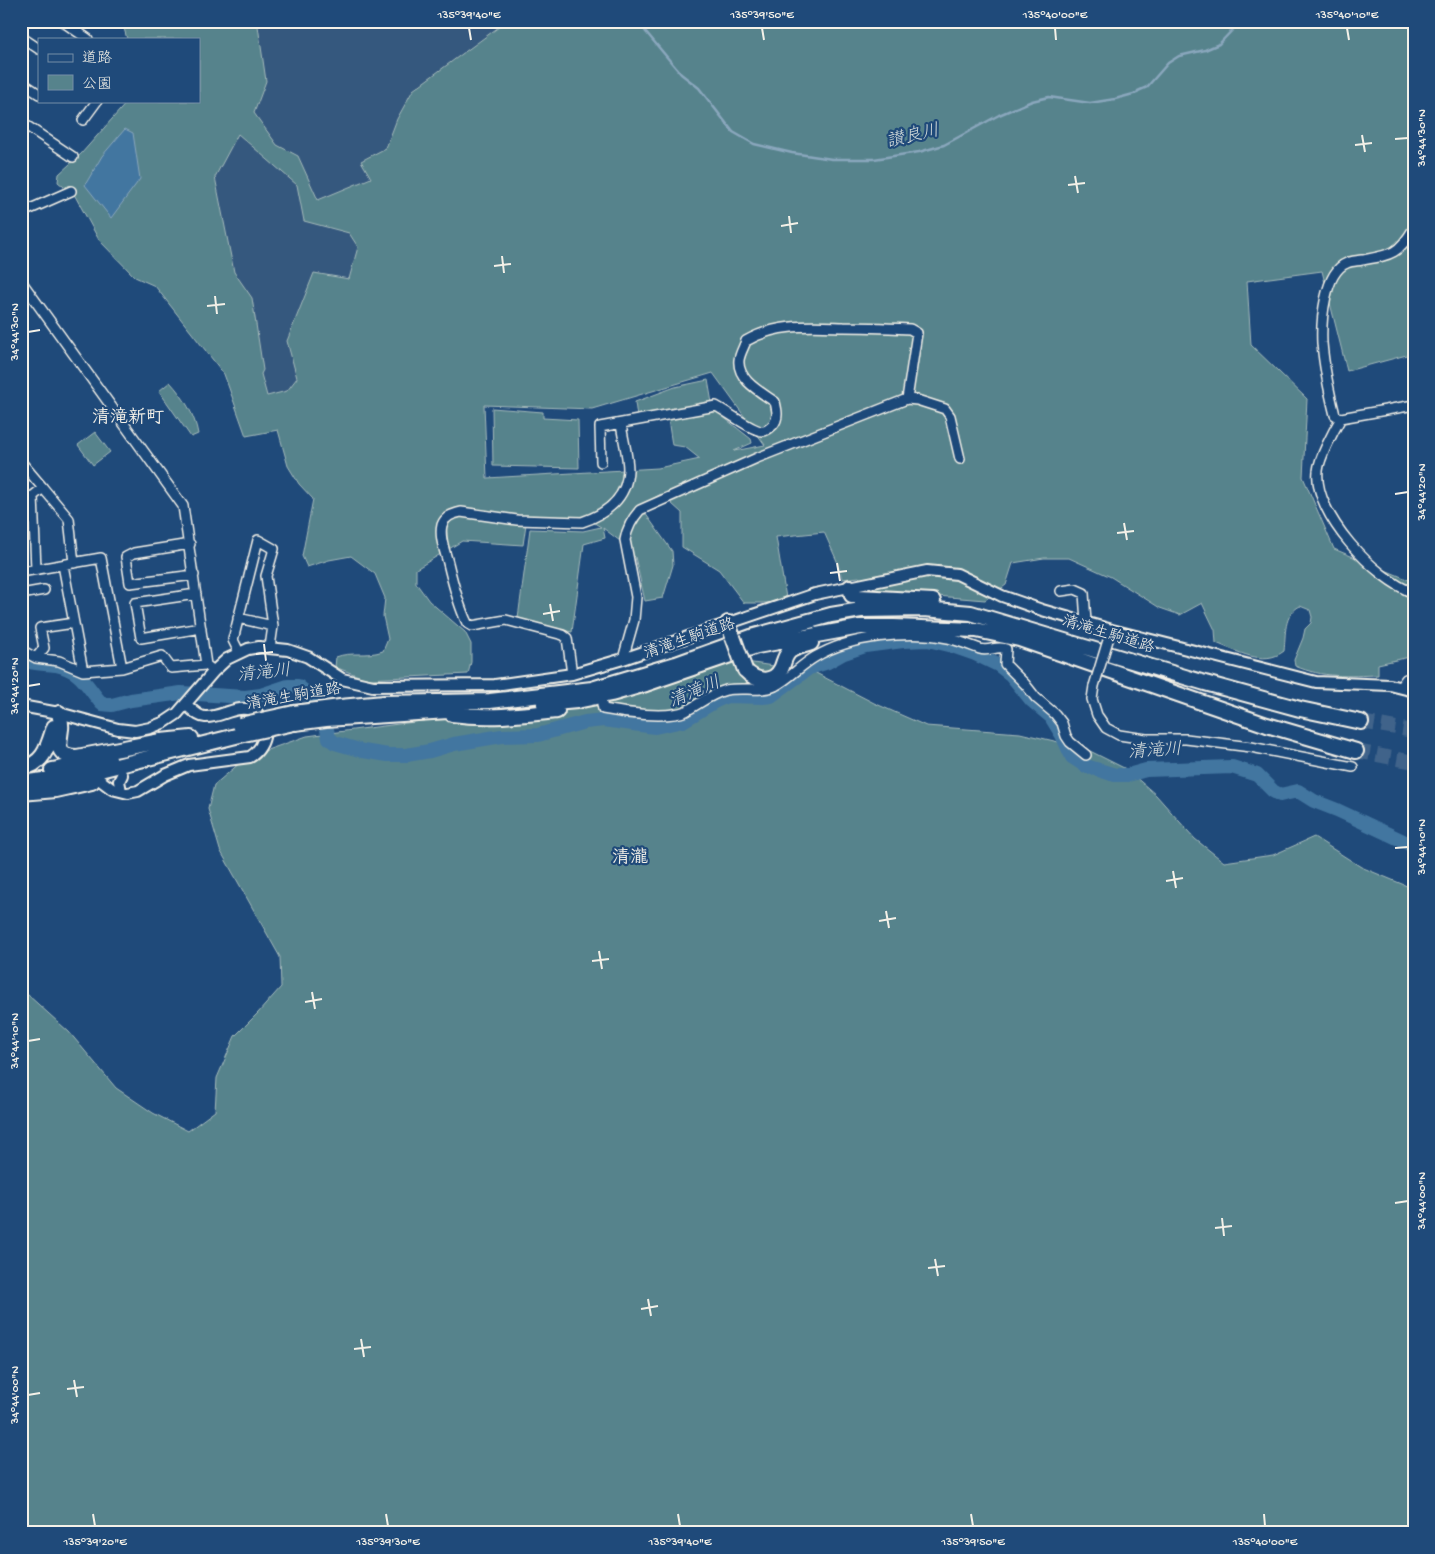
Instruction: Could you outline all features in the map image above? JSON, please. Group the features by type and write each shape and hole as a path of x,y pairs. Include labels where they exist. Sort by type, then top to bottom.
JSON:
{"highway":[{"path":"850,587 852,595 859,597 937,601 972,606 1014,626"},
{"name":"清滝生駒道路","path":"21,774 97,762 190,738 294,718 340,706 384,703 490,701 592,689 676,664 752,637 831,615 861,610 924,609 972,613 1205,683 1361,722"},
{"path":"728,623 745,670 754,678 767,680 777,675 783,661 793,649 816,641"},
{"name":"清滝生駒道路","path":"294,718 335,718 437,712 577,701 646,684 757,646 860,627 894,627 976,630 1019,639 1267,725 1356,752"},
{"path":"437,712 478,718 520,715 602,704 624,699 768,652 894,627"},
{"path":"768,652 777,654 783,661"},
{"path":"59,713 61,728 58,746 68,757 190,738"},
{"path":"21,768 38,761 47,751 59,713"},
{"name":"清滝生駒道路","path":"21,783 80,775 225,738 242,729"},
{"path":"21,793 56,790 122,775 180,758 225,738"}],"street":[{"path":"62,21 86,38"},
{"path":"21,38 38,48"},
{"path":"21,82 38,93"},
{"path":"83,120 96,102"},
{"path":"21,122 73,157"},
{"path":"21,213 71,191"},
{"path":"1414,228 1405,242 1396,251 1385,256 1346,263 1336,272 1328,285 1322,341 1329,392 1335,414 1340,418 1414,405"},
{"path":"21,281 183,506 209,672"},
{"path":"601,462 600,427 716,406 757,430 763,431 770,428 775,423 777,417 775,402 751,385 743,376 738,362 746,341 770,330 791,326 910,328 917,333 907,399"},
{"path":"623,659 634,620 636,597 625,540 632,519 640,510 757,458 907,399 918,400 945,409 950,416 960,459"},
{"path":"1340,418 1318,472 1320,494 1336,524 1355,550 1377,571 1396,585 1414,593"},
{"path":"572,674 567,638 563,635 506,620 472,626 468,624 451,581 442,541 442,525 445,518 460,512 517,520 582,522 591,519 618,501 622,494 628,471 621,424"},
{"path":"21,462 69,519 74,563"},
{"path":"21,498 33,496 43,488"},
{"path":"33,496 36,569"},
{"path":"239,652 233,640 258,540 274,549 266,576 273,626 270,647"},
{"path":"190,544 126,557 130,584 194,575"},
{"path":"21,572 101,558 122,668"},
{"path":"63,564 83,671"},
{"path":"21,706 59,713 118,729 135,731 150,728 165,722 188,703 209,672 239,652 259,646 288,650 308,657 342,679 373,686 495,684 572,674 623,659 815,594 927,571 957,574 1010,599 1086,622 1111,634 1211,654 1316,682 1390,685 1414,691"},
{"path":"1060,591 1075,589 1084,593 1086,622"},
{"path":"21,594 44,590"},
{"path":"196,594 135,603 141,638 201,628"},
{"path":"238,618 273,626"},
{"path":"36,658 44,648 40,628 74,624"},
{"path":"1111,634 1094,686 1092,699 1097,715 1106,728 1119,734 1146,739 1186,739 1251,747 1353,767"},
{"path":"602,704 603,709 632,714 677,713 685,711 712,695 723,691 765,689 775,686 815,657 848,643 903,635 926,635 960,641 983,650 1002,647 1006,649 1005,664 1036,698 1055,714 1062,723 1070,742 1086,756"},
{"path":"21,650 36,658 59,661 83,671 122,668 162,656 171,668 209,672"},
{"path":"1400,687 1406,679 1414,676"},
{"path":"100,780 112,789 128,794 138,791 165,775 189,765 250,757 258,753 262,747 265,738 263,724 259,716 253,711 234,709 203,717 188,703"},
{"path":"121,791 119,781 122,775"}],"shaded area":[{"path":"259,21 590,21 297,400 268,403 202,176"},
{"path":"125,129 133,133 140,179 111,218 85,185 102,156"}],"green space":[{"path":"122,21 267,21 258,26 266,81 254,113 277,145 298,156 318,200 371,178 361,161 386,148 397,119 413,90 507,21 1414,21 1414,353 1347,371 1322,271 1247,281 1251,345 1307,399 1303,477 1334,549 1414,582 1414,656 1378,664 1378,675 1346,676 1316,673 1295,666 1294,660 1305,629 1311,623 1312,617 1310,610 1300,606 1291,614 1288,620 1284,651 1268,658 1250,656 1216,643 1215,630 1202,603 1180,615 1160,608 1111,577 1069,558 1044,558 1013,563 1006,585 985,600 876,591 859,577 842,579 837,561 824,532 776,537 786,598 768,603 744,603 719,570 682,547 682,513 661,494 640,506 672,551 673,565 663,598 645,601 635,557 620,541 603,528 605,538 584,544 572,632 521,622 518,618 530,529 583,531 601,527 586,518 527,517 523,545 462,541 416,569 416,583 429,601 465,632 471,644 471,662 468,674 367,679 335,667 336,657 342,655 371,654 383,651 388,639 383,616 385,598 375,574 351,556 307,567 302,556 313,499 299,484 288,466 278,430 246,436 224,374 155,286 135,277 99,240 75,196 58,182 59,174 81,154 127,102 200,102 200,38 127,38","holes":["238,134 297,185 304,221 349,233 358,247 349,279 314,273 287,341 297,378 287,391 267,396 261,374 263,370 252,298 234,272 215,177","713,373 765,445 734,451 752,443 751,439 717,412 711,412 668,419 672,445 685,447 700,459 658,468 487,478 484,405 592,409"]},
{"path":"708,380 712,403 637,417 635,402 675,387"},
{"path":"170,382 188,406 198,434 191,437 159,391"},
{"path":"492,408 543,412 543,418 578,420 579,468 493,466"},
{"path":"95,432 110,452 93,465 78,445"},
{"path":"690,658 753,663 814,672 874,703 926,726 1020,733 1084,748 1126,769 1156,795 1195,839 1224,862 1273,855 1314,837 1361,867 1414,889 1414,1533 21,1533 21,993 28,995 69,1032 116,1088 153,1113 188,1131 215,1111 217,1078 235,1036 281,987 280,957 220,850 208,809 214,785 247,757 307,736 437,719 559,696 603,677"}],"waterway":[{"name":"讃良川","path":"639,21 681,74 699,88 733,132 754,144 792,153 832,159 874,159 919,152 944,145 999,115 1032,101 1049,97 1090,103 1137,93 1147,87 1168,63 1179,56 1205,50 1219,44 1241,21"},
{"name":"清滝川","path":"21,659 35,663 56,665 72,671 83,680 102,704 112,705 131,700 181,693 245,697 261,695 288,686 298,686 321,705 329,738 335,743 363,751 388,755 406,755 502,736 538,735 585,722 604,720 655,727 683,721 727,696 771,696 809,668 865,646 928,640 975,654 998,665 1011,675 1032,701 1051,717 1072,757 1086,766 1115,775 1128,775 1146,770 1232,767 1257,775 1273,791 1280,795 1298,791 1314,801 1414,846"}],"tunnel":[{"path":"1361,722 1414,731"},
{"path":"1356,751 1414,762"}],"district":[{"name":"清滝新町","path":"128,418"},
{"name":"清瀧","path":"630,858"}]}
